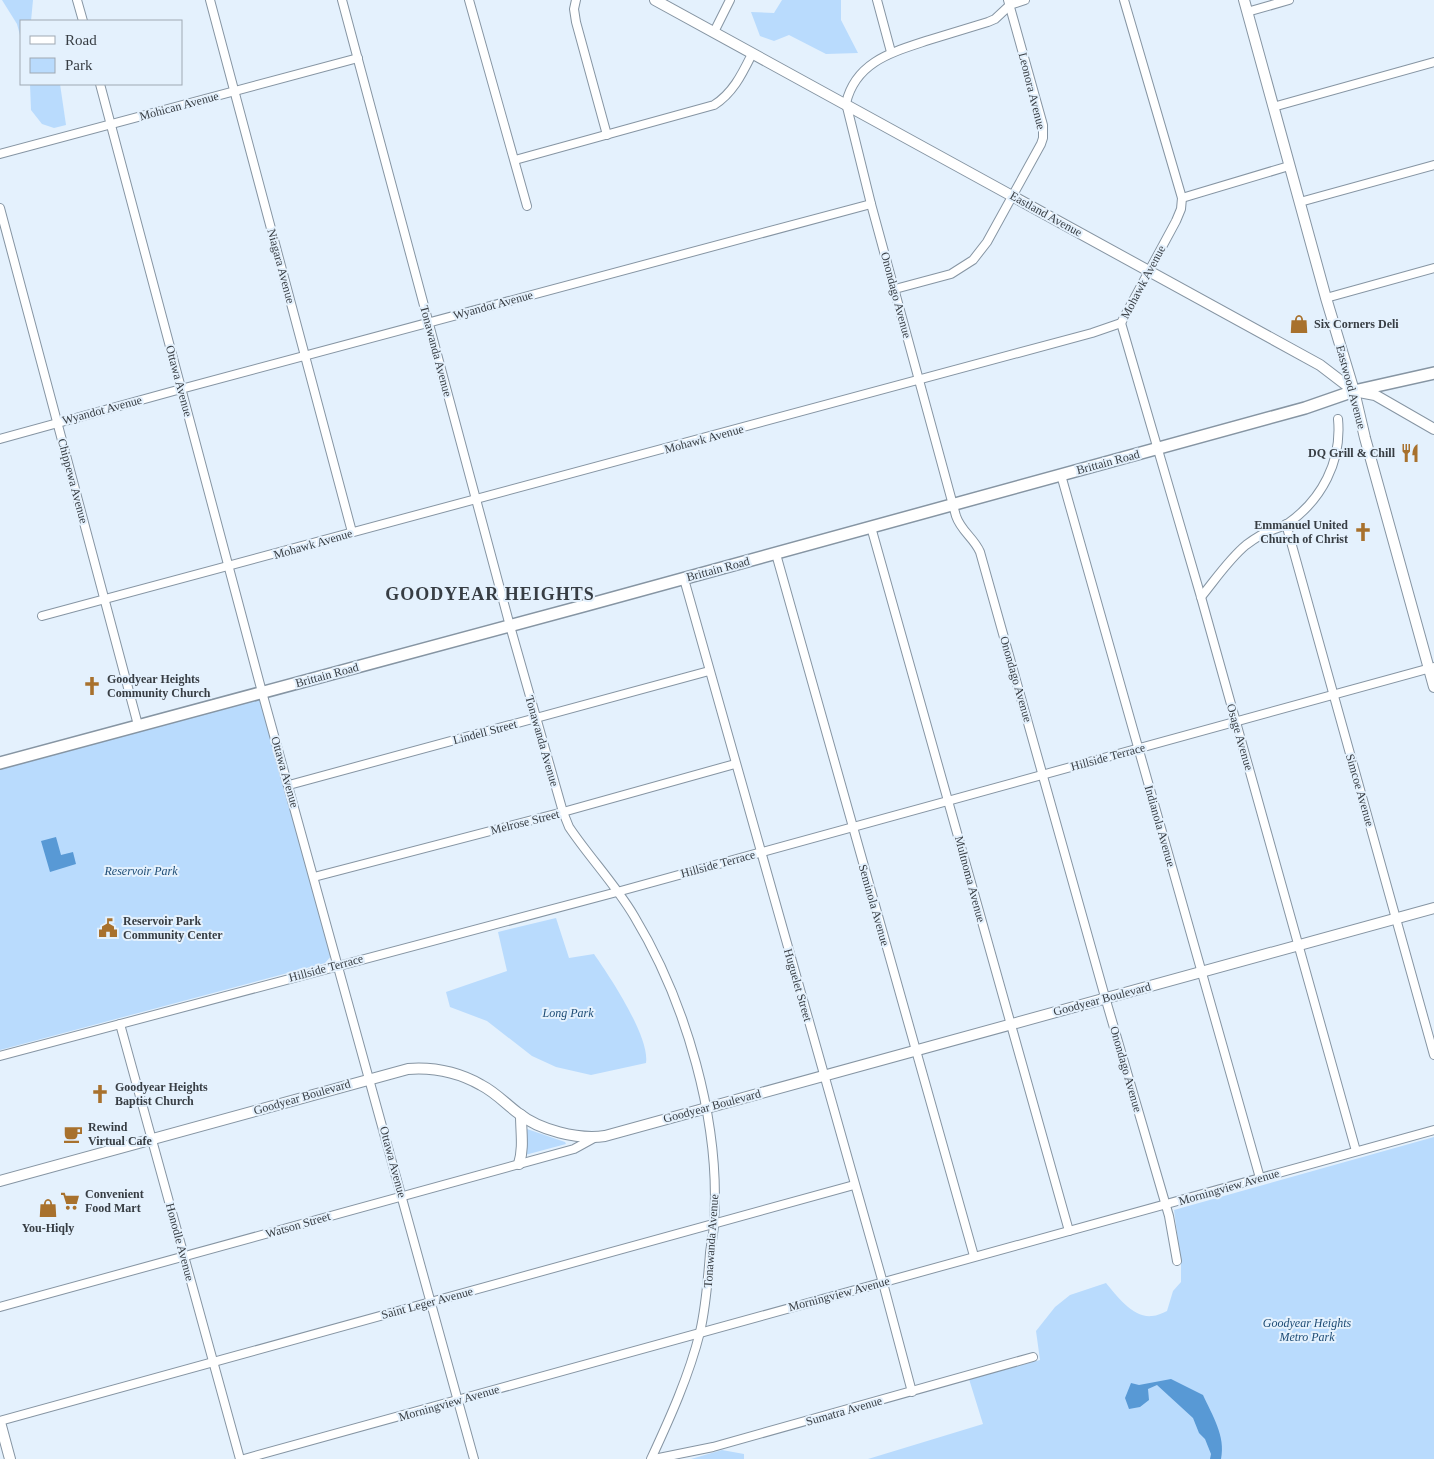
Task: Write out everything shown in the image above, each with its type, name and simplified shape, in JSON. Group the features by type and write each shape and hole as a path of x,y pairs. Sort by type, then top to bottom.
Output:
{"main road":[{"name":"Brittain Road","path":"0,763 776,554 1305,408 1354,391 1434,373"}],"street":[{"path":"78,0 83,20"},
{"name":"Niagara Avenue","path":"210,0 352,532"},
{"name":"Tonawanda Avenue","path":"342,0 510,626 563,812 569,827 633,915 649,944 678,1007 692,1048 706,1108 712,1154 714,1224 707,1294 700,1332 684,1382 652,1459"},
{"path":"469,0 527,206"},
{"path":"576,0 574,9 576,22 607,135"},
{"name":"Eastland Avenue","path":"655,0 846,103 1320,365 1354,391 1375,394 1434,430"},
{"path":"714,32 730,0"},
{"path":"877,0 891,52"},
{"path":"846,103 855,80 871,65 891,52 988,22 995,19 1009,3 1025,0"},
{"path":"1124,0 1182,198 1289,166"},
{"name":"Eastwood Avenue","path":"1244,0 1326,298 1354,391 1365,438 1431,668 1434,687"},
{"path":"1247,12 1289,0"},
{"name":"Leonora Avenue","path":"895,289 951,274 973,260 987,242 1041,144 1044,131 1009,3"},
{"path":"515,160 714,105 724,98 734,86 752,54"},
{"name":"Mohican Avenue","path":"0,154 358,58"},
{"path":"1273,107 1434,62"},
{"name":"Ottawa Avenue","path":"100,85 262,692 474,1459"},
{"name":"Onondago Avenue","path":"846,103 918,381 953,505 960,528 974,541 980,552 1105,997 1169,1216 1177,1261"},
{"path":"1300,202 1434,165"},
{"name":"Mohawk Avenue","path":"42,616 918,381 1092,333 1121,323 1181,210 1182,198"},
{"name":"Wyandot Avenue","path":"0,439 871,204"},
{"name":"Chippewa Avenue","path":"0,208 138,725"},
{"path":"1326,298 1434,268"},
{"name":"Osage Avenue","path":"1121,323 1156,449 1201,598 1356,1151"},
{"path":"1201,598 1245,546 1271,530 1286,524 1314,500 1327,480 1336,455 1338,419"},
{"name":"Indianola Avenue","path":"1061,475 1260,1178"},
{"name":"Simcoe Avenue","path":"1286,524 1332,696 1434,1055"},
{"name":"Multnoma Avenue","path":"871,527 1069,1231"},
{"name":"Seminola Avenue","path":"776,554 974,1256"},
{"name":"Huguelet Street","path":"684,579 912,1392"},
{"name":"Hillside Terrace","path":"0,1056 617,892 1431,668"},
{"name":"Lindell Street","path":"289,785 710,672"},
{"name":"Melrose Street","path":"314,877 563,812 735,764"},
{"name":"Goodyear Boulevard","path":"0,1181 395,1072 414,1069 434,1069 454,1073 488,1089 521,1115 538,1125 553,1131 594,1138 1434,908"},
{"name":"Honodle Avenue","path":"120,1024 240,1459"},
{"path":"519,1164 523,1142 521,1115"},
{"name":"Morningview Avenue","path":"244,1459 1434,1130"},
{"name":"Watson Street","path":"0,1307 574,1149 594,1138"},
{"name":"Saint Leger Avenue","path":"0,1421 854,1185"},
{"name":"Sumatra Avenue","path":"652,1459 713,1448 1033,1357"},
{"path":"0,1421 10,1459"}],"green space":[{"path":"2,0 33,0 31,20 20,20 20,35 17,24"},
{"path":"782,0 841,0 841,20 858,53 826,54 789,35 774,41 760,36 751,12 774,13"},
{"path":"30,85 60,85 66,125 54,128 42,124 31,110"},
{"name":"Reservoir Park","path":"258,698 262,700 332,955 325,963 0,1050 0,767"},
{"name":"Long Park","path":"556,918 569,958 594,954 619,992 642,1038 646,1052 646,1063 591,1075 556,1067 532,1056 487,1021 450,1007 446,992 507,971 498,932"},
{"path":"527,1129 565,1142 566,1144 525,1155"},
{"name":"Goodyear Heights Metro Park","path":"1434,1137 1434,1459 868,1459 983,1424 969,1379 1040,1360 1036,1331 1055,1307 1070,1295 1106,1283 1126,1305 1138,1314 1154,1316 1167,1311 1173,1291 1181,1282 1181,1264 1174,1210"},
{"path":"722,1450 744,1454 744,1459 691,1459"}],"water":[{"path":"56,837 61,855 73,852 76,864 50,872 41,841"},
{"path":"1171,1379 1203,1395 1220,1434 1222,1442 1221,1459 1210,1459 1211,1454 1205,1439 1199,1433 1193,1418 1157,1385 1148,1389 1149,1400 1140,1407 1129,1409 1125,1398 1131,1383 1139,1385"}],"place":[{"name":"Six Corners Deli","path":"1299,324"},
{"name":"DQ Grill & Chill","path":"1410,453"},
{"name":"Emmanuel United Church of Christ","path":"1363,532"},
{"name":"Goodyear Heights Community Church","path":"92,686"},
{"name":"Reservoir Park Community Center","path":"108,928"},
{"name":"Goodyear Heights Baptist Church","path":"100,1094"},
{"name":"Rewind Virtual Cafe","path":"73,1134"},
{"name":"Convenient Food Mart","path":"70,1201"},
{"name":"You-Hiqly","path":"48,1208"}],"district":[{"name":"GOODYEAR HEIGHTS","path":"490,594"}]}
